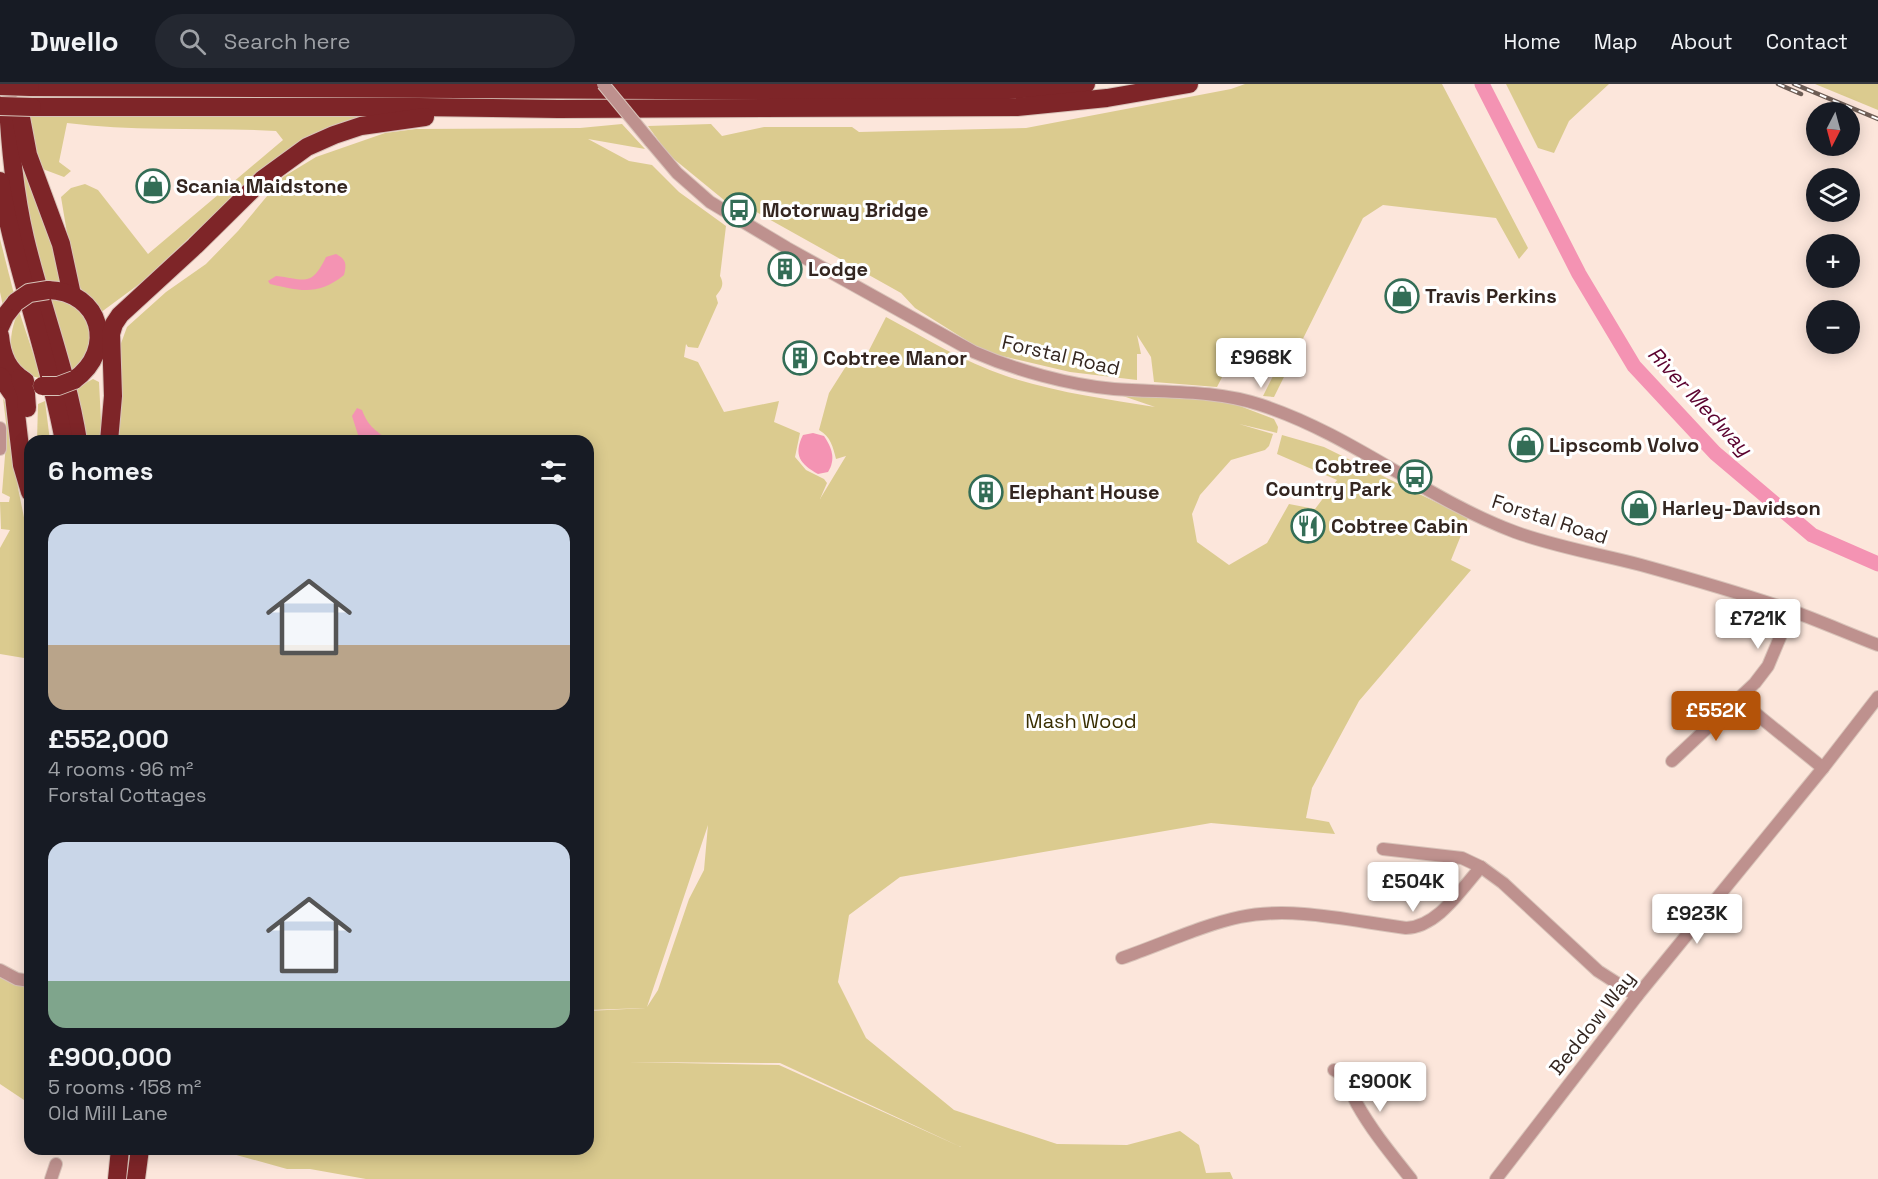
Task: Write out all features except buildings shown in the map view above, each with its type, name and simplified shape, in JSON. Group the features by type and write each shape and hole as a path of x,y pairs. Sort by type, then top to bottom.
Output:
{"highway":[{"path":"8,84 10,145 20,217 62,363 77,435"},
{"path":"0,86 851,90 971,93 1086,84"},
{"path":"0,106 558,109 1017,107 1096,100 1190,84"},
{"path":"24,85 21,122 25,147 61,244 72,295"},
{"path":"109,435 113,390 111,340 114,324 120,315 263,179 298,153 322,140 361,126 394,120 558,109"},
{"path":"0,181 12,245 48,369 63,435"},
{"path":"8,372 42,386 58,386 74,380 91,362 102,321 113,309 139,289 162,276"},
{"path":"0,327 16,302 29,293 48,290 72,295 88,307 99,333 110,417"},
{"path":"0,336 11,390 16,403 24,472"},
{"path":"8,372 27,399 29,435"},
{"path":"117,1179 119,1155"},
{"path":"136,1179 139,1155"}],"street":[{"name":"Forstal Road","path":"603,84 677,173 710,202 974,352 1017,369 1110,388 1198,392 1260,404 1339,438 1480,517 1516,532 1577,551 1639,565 1791,611 1878,645"},
{"path":"0,428 0,449"},
{"path":"1672,761 1739,700 1768,666 1791,611"},
{"name":"Beddow Way","path":"1496,1179 1637,996 1878,697"},
{"path":"1739,700 1823,768"},
{"path":"1383,849 1462,858 1481,867 1503,883 1598,971 1637,996"},
{"path":"1122,958 1241,917 1302,914 1417,928 1445,908 1481,867"},
{"path":"0,970 24,980"},
{"path":"1334,1070 1345,1080 1364,1117 1411,1179"},
{"path":"51,1179 56,1164"}],"green space":[{"path":"1245,84 1442,84 1528,248 1519,259 1496,218 1383,205 1363,218 1274,397 1263,396 1285,352 1241,340 1217,387 1154,382 1151,357 1137,335 1141,354 1137,354 1137,380 1070,372 985,352 915,308 901,293 742,204 724,200 669,155 648,126 711,124 722,136 764,127 852,127 859,132 1026,128 1231,89"},
{"path":"1506,84 1609,84 1569,121 1554,153 1538,148"},
{"path":"1815,84 1878,84 1878,110"},
{"path":"26,115 368,116 292,150 206,222 142,282 100,313 75,281 61,197 71,188 85,184 98,190 148,254 283,140 276,131 145,128 67,123 59,162 71,171 64,177 40,168"},
{"name":"Mash Wood","path":"622,124 645,149 588,139 629,161 652,165 679,192 726,226 720,276 722,284 716,296 718,303 698,348 688,347 686,344 684,357 698,362 724,412 779,401 774,422 800,433 795,457 806,470 824,479 827,483 820,499 846,456 836,459 829,439 819,430 829,393 848,363 860,368 886,317 975,364 1006,376 1043,386 1155,407 1120,395 1193,398 1232,403 1274,419 1278,427 1277,433 1239,424 1273,434 1269,446 1265,450 1231,460 1200,495 1192,514 1197,542 1229,565 1267,543 1289,504 1315,509 1337,480 1277,454 1282,435 1324,447 1468,518 1451,560 1471,570 1359,701 1312,788 1306,818 1329,822 1335,834 1211,823 900,877 849,915 838,982 866,1038 954,1110 1057,1144 1127,1145 1180,1131 1199,1145 1206,1173 1230,1172 1233,1179 366,1179 310,1169 287,1169 237,1155 594,1155 594,1011 646,1008 594,1010 594,435 119,435 120,346 127,327 166,292 206,264 238,231 283,177 316,157 385,133 416,129 580,128","holes":["708,825 704,870 689,899 658,990 647,1007","628,1062 780,1063 961,1147 779,1065"]},
{"path":"31,171 64,284 46,284 33,238 22,172"},
{"path":"0,239 14,294 3,306 0,292"},
{"path":"50,298 70,302 76,306 84,316 95,341 73,375"},
{"path":"19,311 40,378 29,375 21,369 12,352 12,331"},
{"path":"93,379 99,382 102,435 85,435 76,386"},
{"path":"3,398 10,413 18,488 24,518 24,658 0,654 0,548 10,530 1,529 0,502 9,502 10,497 2,493 7,431"},
{"path":"45,401 49,435 37,435 38,404"},
{"path":"0,975 24,985 24,1100 0,1084"}],"shaded area":[{"path":"336,254 345,262 344,275 326,286 300,290 270,284 268,281 276,276 306,279 316,273 326,257"},
{"path":"357,408 362,410 367,421 382,435 358,435 352,416"},
{"path":"813,433 824,436 831,449 832,463 828,472 818,474 800,458 799,448 803,435"}],"waterway":[{"name":"River Medway","path":"1482,84 1579,274 1634,366 1715,453 1812,535 1878,564"}],"railway":[{"path":"1778,84 1801,94"},
{"path":"1794,84 1878,119"}],"place":[{"name":"Scania Maidstone","path":"153,186"},
{"name":"Motorway Bridge","path":"739,210"},
{"name":"Lodge","path":"785,269"},
{"name":"Travis Perkins","path":"1402,296"},
{"name":"Cobtree Manor","path":"800,358"},
{"name":"Lipscomb Volvo","path":"1526,445"},
{"name":"Cobtree Country Park","path":"1415,477"},
{"name":"Elephant House","path":"986,492"},
{"name":"Harley-Davidson","path":"1639,508"},
{"name":"Cobtree Cabin","path":"1308,526"}]}
